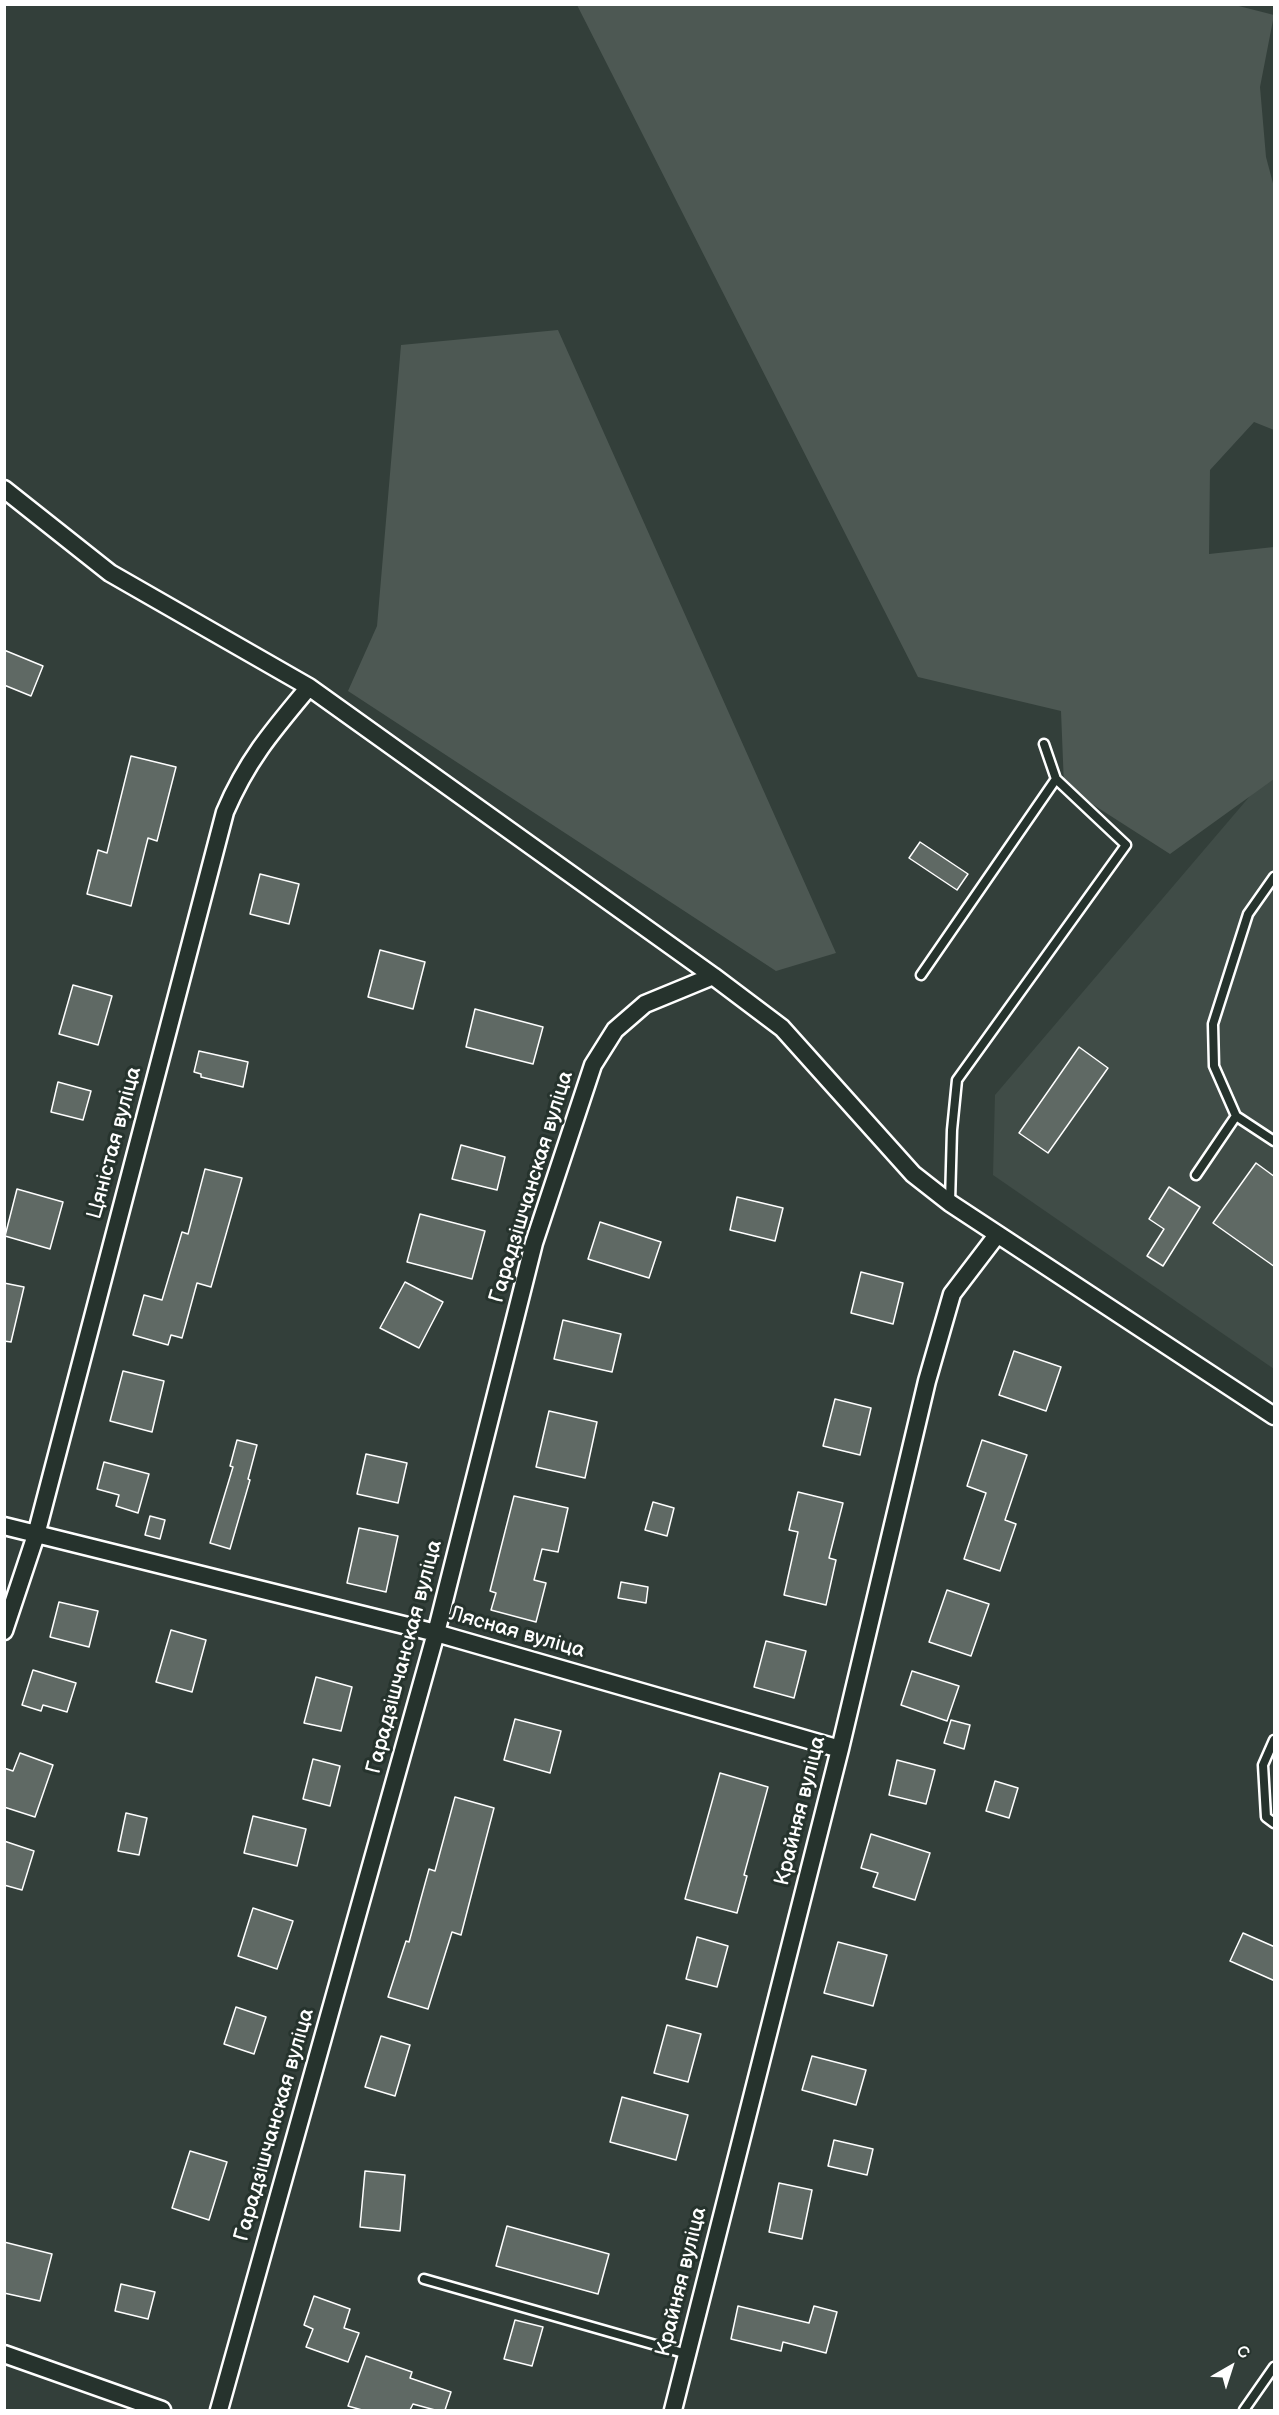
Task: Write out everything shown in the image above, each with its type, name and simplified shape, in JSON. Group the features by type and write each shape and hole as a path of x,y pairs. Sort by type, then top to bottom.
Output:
{"street":[{"path":"6,493 110,573 309,687 713,976 782,1028 913,1174 950,1203 1275,1416"},
{"name":"Цяністая вуліца","path":"4,1631 36,1535 225,812 238,782 258,748 309,687"},
{"name":"Гарадзішчанская вуліца","path":"219,2410 436,1634 534,1243 593,1065 615,1030 645,1004 713,976"},
{"name":"Крайняя вуліца","path":"673,2410 840,1749 927,1381 952,1294 997,1235"},
{"name":"Лясная вуліца","path":"4,1526 436,1634 840,1749"},
{"path":"4,2354 162,2410"}],"lane":[{"path":"950,1203 952,1130 957,1080 1126,845 1056,779 1044,744"},
{"path":"921,975 1056,779"},
{"path":"1275,877 1248,914 1213,1024 1214,1066 1236,1116 1275,1141"},
{"path":"1196,1175 1236,1116"},
{"path":"1275,1740 1263,1764 1266,1817 1275,1823"},
{"path":"424,2279 687,2354"},
{"path":"1244,2410 1275,2367"}],"shaded area":[{"path":"1231,4 1274,15 1260,87 1266,157 1274,187 1274,430 1254,422 1210,470 1209,554 1274,547 1274,779 1170,854 1064,786 1061,711 918,677 577,5"},
{"path":"558,330 836,953 776,971 348,691 377,626 401,345"},
{"path":"1273,769 1274,1369 993,1175 995,1095"}],"building":[{"path":"4,650 43,666 31,696 4,685"},
{"path":"131,756 176,767 157,841 148,838 131,906 87,894 98,850 107,853"},
{"path":"920,842 968,874 957,890 909,858"},
{"path":"260,874 299,884 289,924 250,914"},
{"path":"380,950 425,962 413,1009 368,997"},
{"path":"73,985 112,996 98,1045 59,1034"},
{"path":"475,1009 543,1027 533,1064 466,1047"},
{"path":"1079,1047 1108,1068 1048,1153 1019,1133"},
{"path":"199,1051 248,1062 243,1087 201,1077 201,1074 194,1072"},
{"path":"58,1082 91,1091 83,1120 51,1112"},
{"path":"461,1145 505,1157 497,1190 452,1179"},
{"path":"1256,1163 1275,1177 1275,1267 1213,1223"},
{"path":"205,1169 242,1178 211,1287 197,1283 182,1338 171,1335 168,1345 133,1335 144,1295 162,1300 182,1232 188,1234"},
{"path":"1169,1187 1200,1207 1163,1266 1147,1256 1164,1229 1149,1219"},
{"path":"17,1189 63,1202 50,1249 5,1236"},
{"path":"737,1197 783,1208 775,1241 730,1230"},
{"path":"420,1214 485,1231 472,1279 407,1262"},
{"path":"600,1222 661,1242 649,1278 588,1259"},
{"path":"861,1272 903,1283 893,1324 851,1313"},
{"path":"405,1282 443,1302 419,1348 380,1328"},
{"path":"4,1283 24,1287 11,1342 4,1341"},
{"path":"563,1320 621,1334 612,1372 554,1359"},
{"path":"1014,1351 1061,1367 1046,1411 999,1395"},
{"path":"123,1371 164,1381 152,1432 110,1421"},
{"path":"835,1399 871,1408 860,1455 823,1446"},
{"path":"549,1411 597,1422 585,1478 536,1467"},
{"path":"237,1440 257,1445 248,1479 250,1480 230,1549 210,1543 233,1467 230,1466"},
{"path":"982,1440 1027,1455 1005,1520 1016,1524 1000,1571 964,1559 986,1493 967,1486"},
{"path":"366,1454 407,1463 398,1503 357,1494"},
{"path":"104,1462 149,1474 138,1513 116,1506 119,1495 97,1489"},
{"path":"798,1492 843,1503 829,1558 836,1560 826,1605 784,1595 798,1532 789,1530"},
{"path":"514,1496 568,1508 558,1552 542,1549 534,1580 546,1583 536,1622 491,1610 496,1593 490,1591"},
{"path":"653,1502 674,1508 667,1536 645,1530"},
{"path":"150,1516 165,1520 160,1539 145,1535"},
{"path":"359,1528 398,1536 386,1592 347,1583"},
{"path":"621,1582 648,1587 646,1603 618,1598"},
{"path":"947,1590 989,1604 971,1656 929,1642"},
{"path":"59,1602 98,1611 89,1647 50,1637"},
{"path":"171,1630 206,1640 192,1692 156,1682"},
{"path":"766,1641 806,1651 794,1698 754,1687"},
{"path":"33,1670 76,1683 67,1712 43,1705 41,1711 22,1705"},
{"path":"912,1671 959,1686 947,1721 901,1705"},
{"path":"316,1677 352,1687 341,1731 304,1723"},
{"path":"515,1719 561,1731 550,1773 504,1760"},
{"path":"951,1720 970,1725 964,1749 944,1743"},
{"path":"20,1753 53,1765 35,1817 4,1807 4,1768 13,1771"},
{"path":"313,1759 340,1766 330,1806 303,1799"},
{"path":"897,1760 935,1770 926,1804 889,1795"},
{"path":"720,1773 768,1787 744,1875 747,1876 737,1913 685,1899"},
{"path":"995,1781 1018,1788 1009,1818 986,1811"},
{"path":"455,1797 494,1808 461,1935 452,1932 428,2009 388,1997 406,1941 409,1942 429,1869 435,1871"},
{"path":"126,1813 147,1818 139,1855 118,1851"},
{"path":"253,1816 306,1829 297,1866 244,1853"},
{"path":"871,1834 930,1853 915,1900 873,1887 878,1873 861,1868"},
{"path":"4,1841 34,1851 22,1890 4,1885"},
{"path":"253,1908 293,1921 277,1969 238,1956"},
{"path":"1243,1933 1275,1947 1275,1981 1230,1961"},
{"path":"697,1937 728,1946 717,1987 686,1979"},
{"path":"838,1942 887,1955 873,2006 824,1993"},
{"path":"236,2007 266,2017 254,2054 224,2044"},
{"path":"667,2025 701,2034 688,2082 654,2073"},
{"path":"381,2036 410,2045 395,2096 365,2087"},
{"path":"812,2056 866,2070 856,2105 802,2090"},
{"path":"622,2097 688,2115 676,2160 610,2142"},
{"path":"834,2140 873,2149 867,2175 828,2166"},
{"path":"190,2151 227,2162 209,2220 172,2208"},
{"path":"365,2171 405,2175 400,2231 360,2227"},
{"path":"779,2183 812,2190 802,2239 769,2232"},
{"path":"507,2226 609,2254 598,2294 496,2266"},
{"path":"4,2242 52,2254 40,2301 4,2293"},
{"path":"121,2284 155,2292 148,2319 115,2311"},
{"path":"314,2296 350,2309 344,2328 359,2333 348,2362 306,2347 313,2329 304,2325"},
{"path":"738,2306 809,2323 814,2306 837,2312 826,2353 783,2342 781,2351 731,2339"},
{"path":"515,2320 543,2327 532,2366 504,2359"},
{"path":"366,2356 412,2372 410,2378 451,2392 445,2410 435,2410 413,2404 410,2410 362,2410 348,2406"}]}
